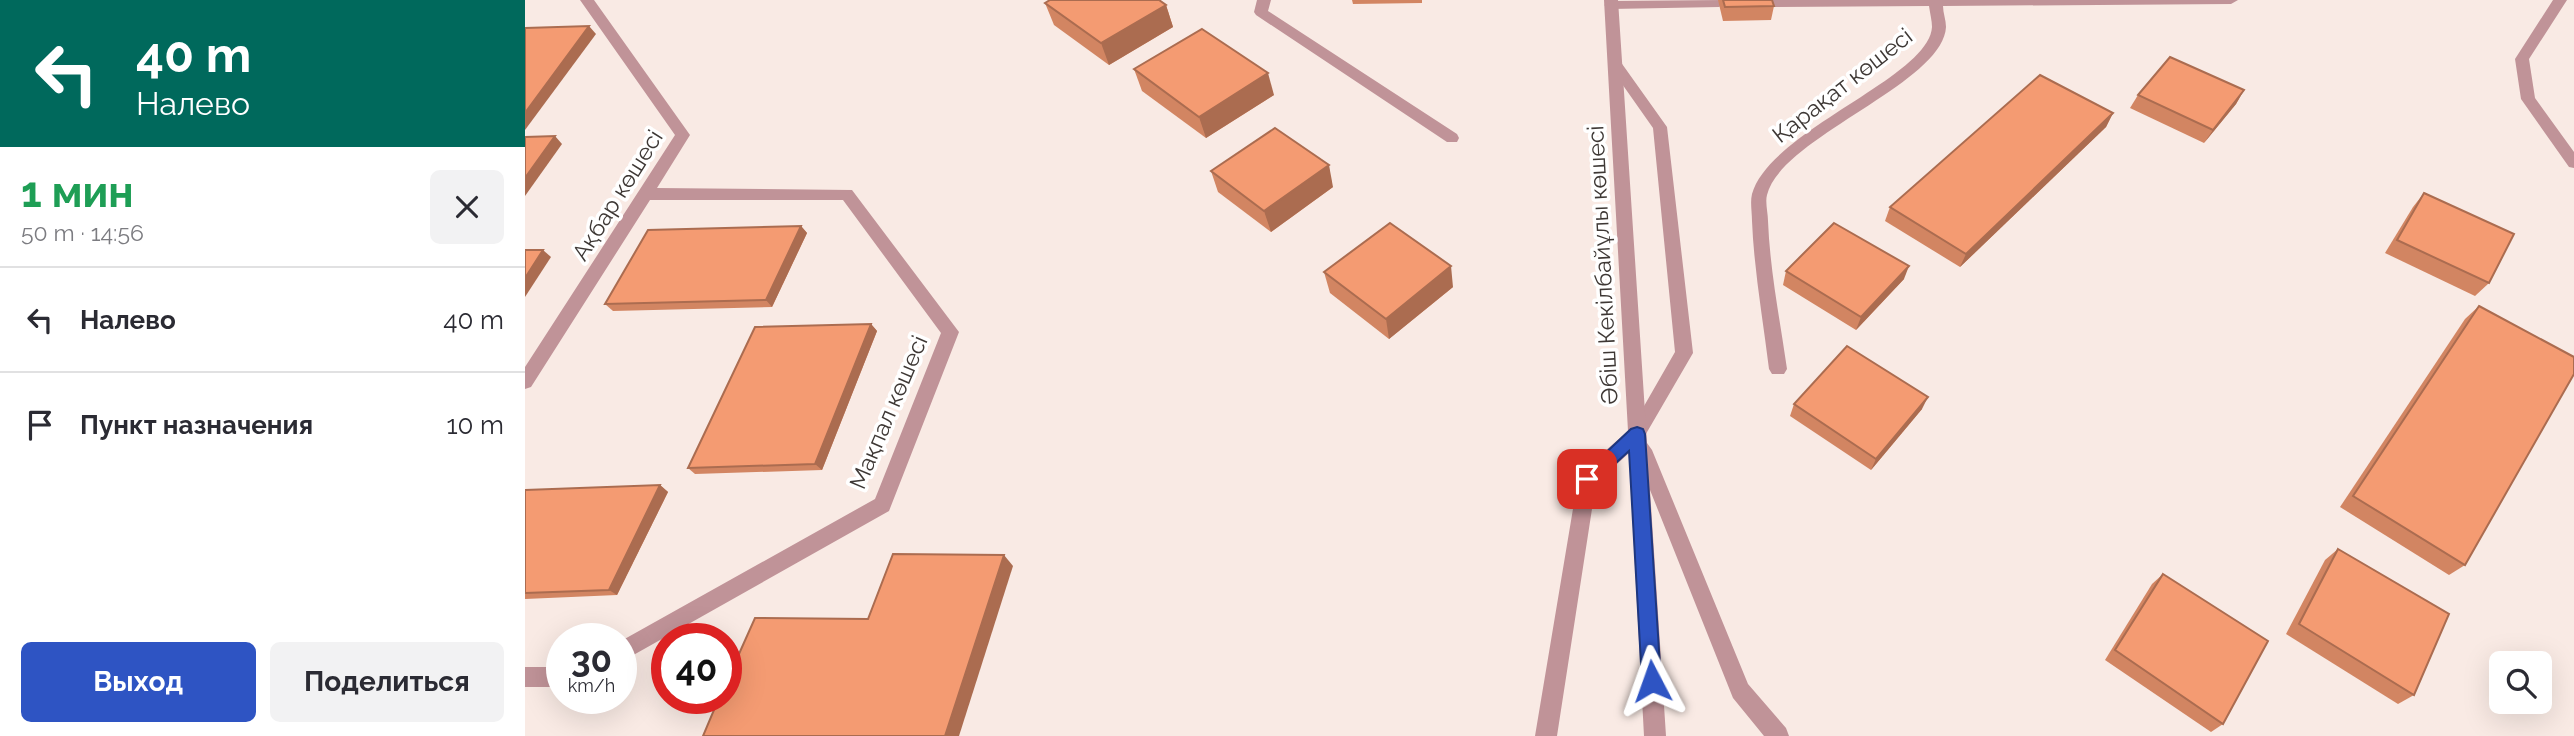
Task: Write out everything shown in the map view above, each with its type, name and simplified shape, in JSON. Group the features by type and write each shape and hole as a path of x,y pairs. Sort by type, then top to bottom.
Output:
{"street":[{"name":"Ақбар көшесі","path":"525,382 683,135 587,0"},
{"path":"1264,0 1261,12 1453,138"},
{"path":"1767,3 2231,0"},
{"path":"2560,0 2522,60 2529,99 2574,163"},
{"path":"1611,2 1719,3"},
{"name":"Әбіш Кекілбайұлы көшесі","path":"1611,2 1655,736"},
{"name":"Қарақат көшесі","path":"1778,369 1761,246 1759,195 1772,169 1800,145 1875,95 1929,51 1939,29 1935,2"},
{"path":"1546,736 1587,479 1637,434 1683,353 1660,127 1615,64"},
{"name":"Мақпал көшесі","path":"637,643 882,505 950,332 847,194 646,194"},
{"path":"1637,434 1740,691 1778,736"},
{"path":"525,677 546,677"}],"building":[{"path":"1050,0 1159,0 1166,5 1101,43 1045,3"},
{"path":"1723,0 1772,0 1774,6 1725,7"},
{"path":"589,26 525,113 525,28"},
{"path":"1202,29 1268,73 1199,117 1134,69"},
{"path":"2170,57 2244,90 2213,130 2138,95"},
{"path":"2040,75 2113,113 1966,254 1890,207"},
{"path":"1275,128 1329,165 1264,211 1211,171"},
{"path":"555,136 525,178 525,137"},
{"path":"2424,193 2514,234 2489,283 2397,240"},
{"path":"1390,223 1451,266 1386,319 1324,272"},
{"path":"1834,223 1909,266 1861,317 1786,271"},
{"path":"801,226 766,300 605,304 648,230"},
{"path":"525,250 543,250 525,278"},
{"path":"2479,306 2574,357 2574,374 2465,565 2353,496"},
{"path":"871,324 815,464 688,468 755,327"},
{"path":"1847,346 1928,397 1876,459 1794,404"},
{"path":"660,485 609,590 525,593 525,490"},
{"path":"2338,549 2449,614 2414,695 2299,624"},
{"path":"893,554 1004,555 945,736 703,736 712,714 742,714 742,647 755,618 868,619"},
{"path":"2163,574 2268,641 2223,724 2115,650"}],"route":[{"path":"1587,479 1637,434 1652,681"}]}
